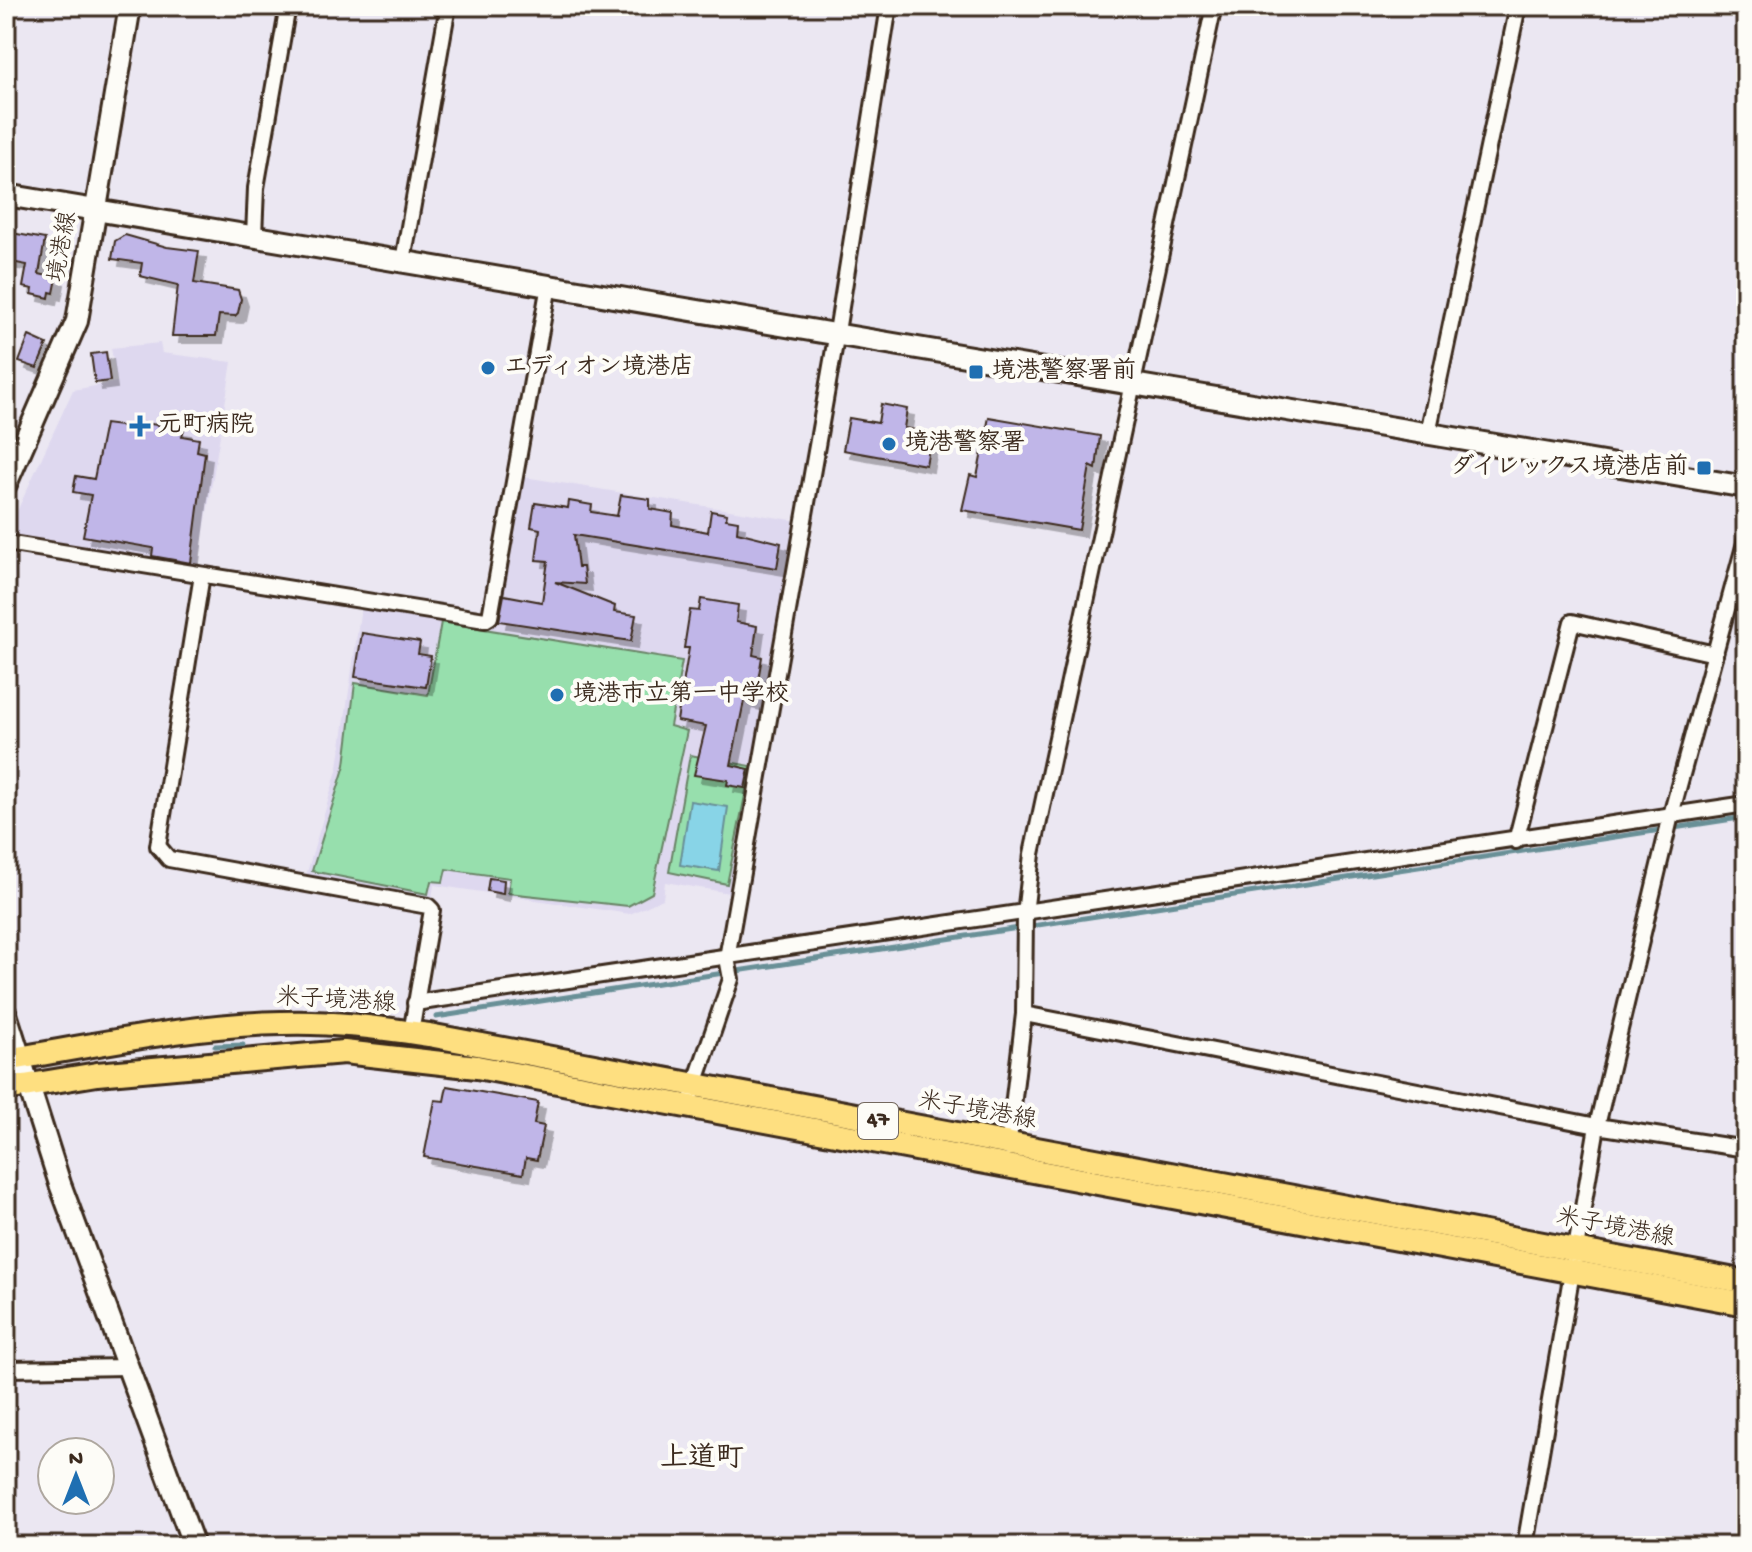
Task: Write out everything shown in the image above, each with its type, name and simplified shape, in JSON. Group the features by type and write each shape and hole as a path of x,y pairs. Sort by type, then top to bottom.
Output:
{"main road":[{"name":"米子境港線","path":"14,1058 194,1031 280,1023 349,1024 411,1033 1006,1169 1746,1304"},
{"name":"米子境港線","path":"6,1089 97,1074 344,1052 477,1067 1009,1143 1746,1282"}],"street":[{"name":"境港線","path":"6,484 77,321 130,6"},
{"path":"254,236 256,188 288,6"},
{"path":"403,261 448,6"},
{"path":"690,1097 731,979 727,958 837,332 889,6"},
{"path":"1006,1169 1024,1014 1025,914 1032,854 1214,6"},
{"path":"1428,433 1518,6"},
{"path":"6,195 837,332 1746,487"},
{"path":"6,543 485,620 490,617 549,285"},
{"path":"1525,1546 1597,1126 1671,815 1746,539"},
{"path":"202,575 158,846 169,859 428,906 432,910 411,1033"},
{"path":"1516,841 1572,622 1715,654"},
{"path":"415,1003 1516,841 1746,804"},
{"path":"6,1014 14,1058 31,1085 60,1184 194,1546"},
{"path":"1024,1014 1597,1126 1746,1149"},
{"path":"6,1369 128,1367"}],"shaded area":[{"name":"元町病院","path":"160,343 162,353 232,362 198,568 6,535 73,390 117,382 111,348"},
{"name":"境港市立第一中学校","path":"524,477 798,521 729,893 665,882 663,899 630,914 434,885 432,898 306,876 338,767 361,607 492,624 515,489 522,487"}],"green space":[{"path":"441,622 682,661 670,726 687,731 652,893 628,906 508,893 510,878 446,869 443,882 431,881 428,894 312,871 345,765 355,683 428,695"},
{"path":"690,755 751,766 727,884 669,872"}],"water":[{"path":"690,801 728,807 719,871 680,865"}],"building":[{"path":"6,232 45,239 39,274 57,278 54,293 50,292 49,298 32,294 33,289 23,287 27,265 6,261"},
{"path":"125,235 167,247 199,251 194,283 238,290 241,299 238,313 235,316 219,315 216,336 172,336 178,285 140,276 142,263 112,259 115,241"},
{"path":"29,336 47,344 37,368 19,362"},
{"path":"106,352 110,381 95,383 91,354"},
{"path":"881,404 907,409 904,428 932,433 926,465 843,450 849,418 878,423"},
{"path":"989,417 1100,436 1096,469 1090,466 1079,530 962,510 970,475 977,477"},
{"path":"144,423 184,429 182,436 199,439 197,451 205,453 191,563 152,556 153,548 83,536 91,495 73,492 76,476 94,479 105,424 143,429"},
{"path":"621,495 650,499 650,509 673,513 672,525 708,532 711,511 727,514 726,519 738,521 737,532 781,543 777,568 574,535 578,567 583,567 585,584 555,582 615,606 614,612 636,615 631,641 499,621 504,595 542,602 548,561 536,560 540,529 531,527 535,503 568,508 569,501 592,505 591,512 617,516"},
{"path":"701,599 738,605 736,622 757,626 753,655 762,657 754,703 744,701 731,765 749,769 745,788 727,785 728,780 694,775 706,726 677,721 689,648 684,648 690,610 699,611"},
{"path":"362,633 420,642 418,654 431,656 426,687 355,677"},
{"path":"489,878 504,880 503,894 487,891"},
{"path":"447,1086 538,1102 534,1124 544,1126 537,1160 526,1158 523,1174 424,1157 435,1100 444,1101"}],"waterway":[{"path":"436,1017 1746,817"},
{"path":"215,1046 243,1045"}],"place":[{"name":"エディオン境港店","path":"488,368"},
{"name":"境港警察署前","path":"976,372"},
{"name":"元町病院","path":"140,426"},
{"name":"境港警察署","path":"889,444"},
{"name":"ダイレックス境港店前","path":"1704,468"},
{"name":"境港市立第一中学校","path":"557,695"}],"district":[{"name":"上道町","path":"702,1459"}]}
